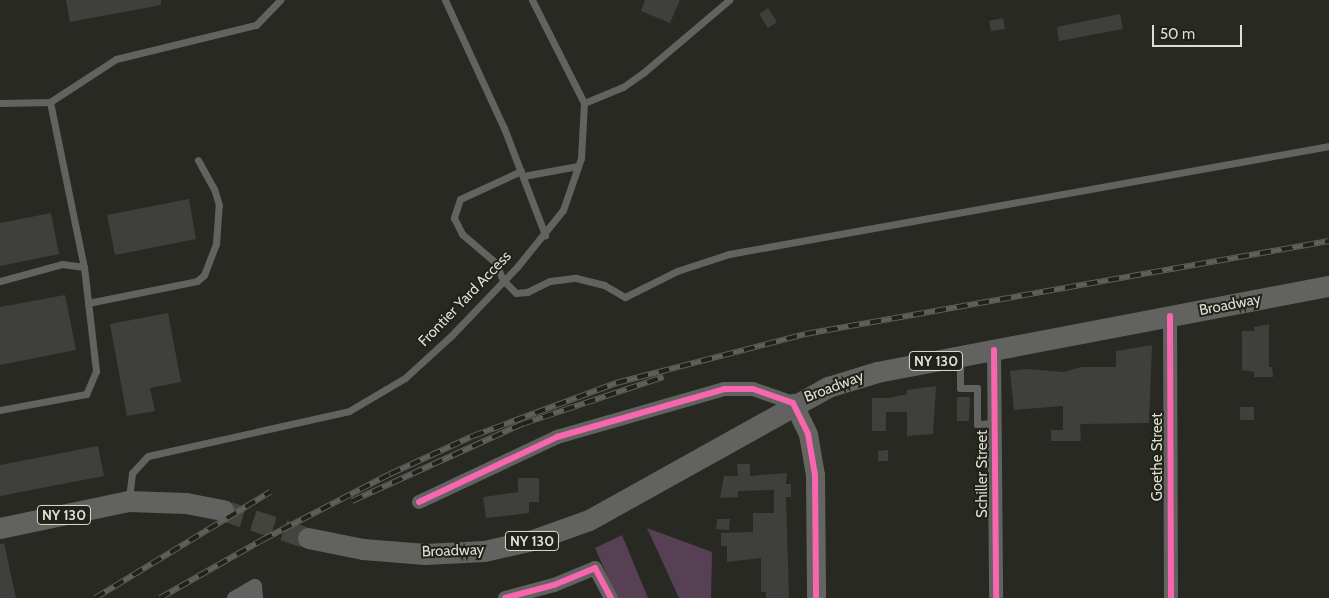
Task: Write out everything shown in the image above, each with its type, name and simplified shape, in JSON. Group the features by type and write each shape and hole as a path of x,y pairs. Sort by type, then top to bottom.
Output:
{"main road":[{"name":"Broadway","path":"308,538 362,549 425,554 484,551 533,540 597,515 793,403 828,387 877,372 1329,286"},
{"name":"NY 130","path":"0,528 128,501 186,503 223,510"}],"street":[{"name":"Goethe Street","path":"1170,316 1171,598"},
{"name":"Schiller Street","path":"994,350 996,598"},
{"path":"419,502 557,437 724,389 753,389 793,403 808,434 815,475 816,598"},
{"path":"505,598 554,586 595,568 611,598"},
{"path":"234,598 256,592"}],"lane":[{"path":"0,103 50,102 116,59 256,24 280,0"},
{"path":"445,0 522,173 545,235"},
{"path":"532,0 584,103 623,86 643,73 729,0"},
{"path":"0,410 86,394 96,371 84,267 50,102"},
{"name":"Frontier Yard Access","path":"128,501 132,473 148,456 349,410 405,378 451,336 504,280 545,235 563,210 578,166 584,103"},
{"path":"578,166 522,173 475,190 460,199 455,210 457,226 496,263 504,280 516,293 527,292 550,282 576,278 604,285 625,297 677,271 729,254 1329,146"},
{"path":"88,303 196,282 204,275 216,244 219,205 214,189 198,160"},
{"path":"0,282 62,264 84,267"},
{"path":"960,357 960,388 977,388 978,424 995,424"}],"shaded area":[{"path":"647,528 712,552 711,598 679,598"},
{"path":"622,535 648,598 617,598 595,548"}],"building":[{"path":"66,0 161,0 161,5 70,22"},
{"path":"645,0 680,0 670,23 641,11"},
{"path":"768,8 777,22 768,28 759,14"},
{"path":"1120,14 1123,29 1059,41 1057,27"},
{"path":"1003,18 1005,29 991,31 989,21"},
{"path":"189,199 196,239 115,255 107,215"},
{"path":"51,213 59,254 0,266 0,223"},
{"path":"65,295 76,350 0,365 0,307"},
{"path":"168,313 181,382 150,388 155,411 127,416 110,324"},
{"path":"1269,324 1269,367 1272,367 1273,377 1254,377 1254,372 1242,370 1242,331 1254,331 1254,327"},
{"path":"1152,345 1149,423 1080,424 1081,441 1051,441 1051,430 1063,430 1063,406 1014,410 1010,371 1027,369 1064,372 1081,367 1116,367 1116,351"},
{"path":"936,386 933,434 907,436 907,412 886,412 886,431 872,431 872,398 889,398 907,394 907,390"},
{"path":"957,397 970,397 969,421 957,421"},
{"path":"1240,407 1254,407 1254,420 1240,420"},
{"path":"98,446 104,476 0,496 0,465"},
{"path":"888,450 888,461 878,461 878,451"},
{"path":"737,464 750,464 750,476 787,473 786,484 791,484 791,497 786,497 789,598 766,598 766,592 761,592 761,558 727,562 727,546 721,546 721,533 753,532 753,513 774,513 774,490 738,491 738,497 720,498 724,476 738,476"},
{"path":"518,478 539,478 539,502 529,502 529,513 486,518 483,497 518,492"},
{"path":"717,519 730,519 729,530 716,529"},
{"path":"4,543 16,598 0,598 0,544"}],"tunnel":[{"path":"223,510 308,538"}],"railway":[{"path":"160,598 262,540 390,474 473,436 616,383 805,334 1329,241"},
{"path":"352,501 522,424 663,377"},
{"path":"95,598 270,492"}],"cycle path":[{"path":"1170,316 1171,598"},
{"path":"994,350 996,598"},
{"path":"419,502 557,437 724,389 753,389 793,403 808,434 815,475 816,598"},
{"path":"505,598 554,585 595,568 611,598"}]}
